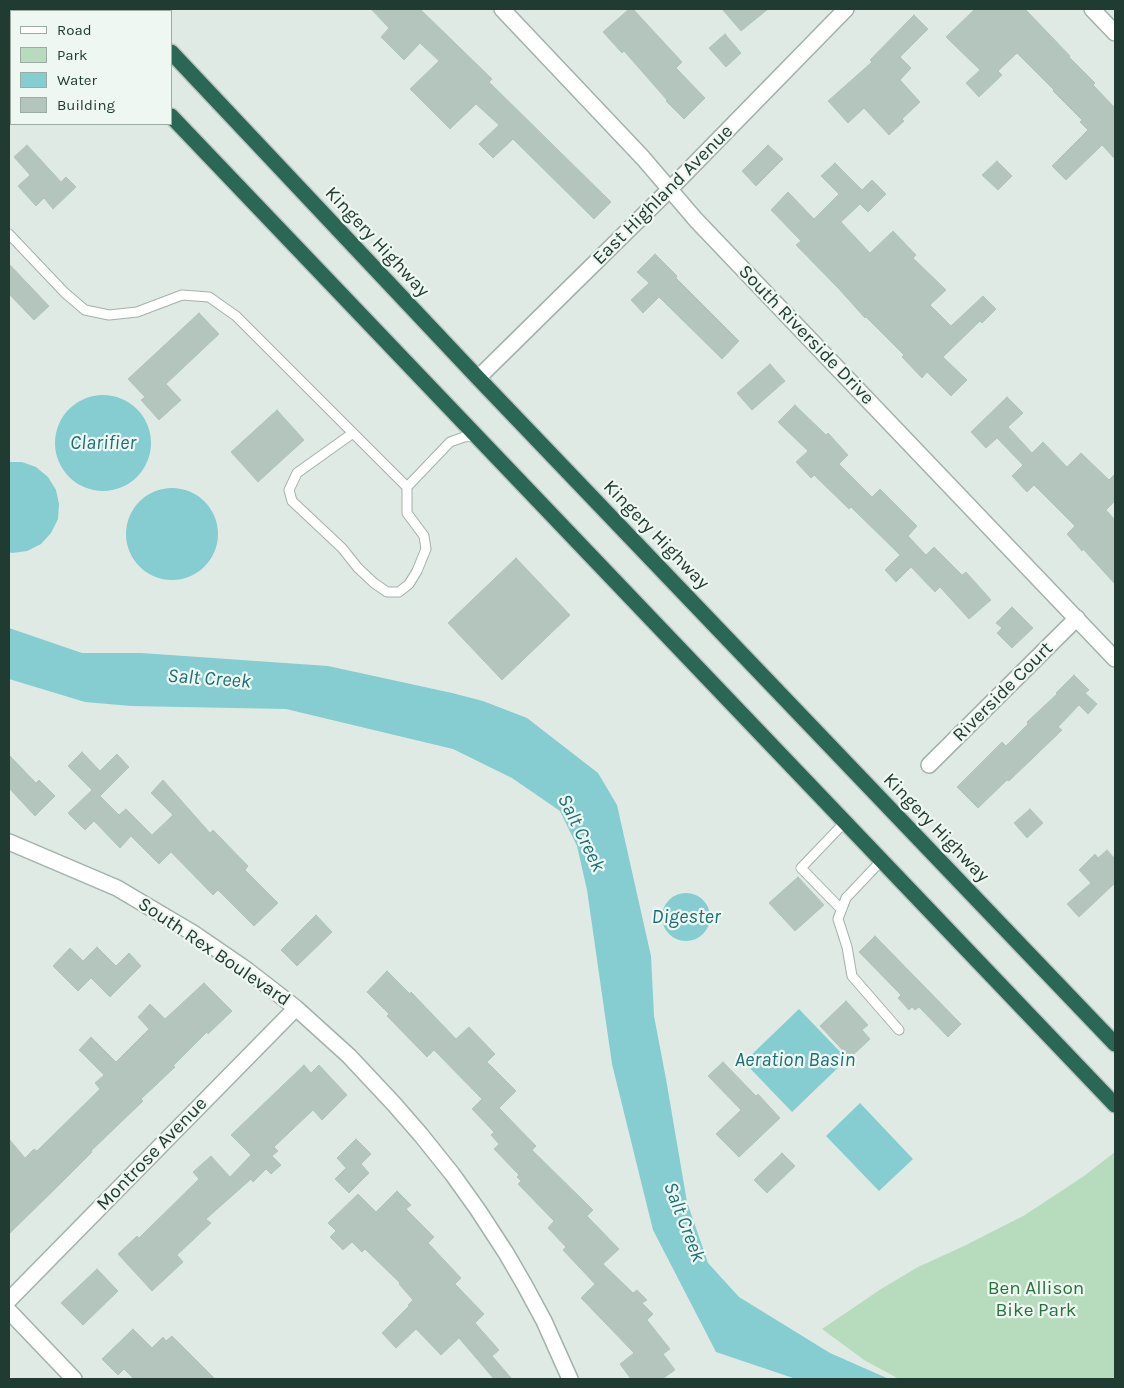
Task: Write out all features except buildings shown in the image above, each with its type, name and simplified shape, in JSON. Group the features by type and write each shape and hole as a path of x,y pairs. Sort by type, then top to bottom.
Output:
{"highway":[{"name":"Kingery Highway","path":"172,53 478,378 1115,1044"},
{"path":"172,117 1115,1105"}],"street":[{"name":"South Riverside Drive","path":"502,9 643,158 696,220 1115,658"},
{"name":"East Highland Avenue","path":"478,378 670,189 846,9"},
{"path":"1092,9 1115,33"},
{"name":"Riverside Court","path":"929,765 1077,618"},
{"name":"South Rex Boulevard","path":"9,842 117,888 193,933 247,970 296,1008 349,1056 421,1135 453,1175 487,1224 524,1284 544,1321 570,1379"},
{"name":"Montrose Avenue","path":"9,1300 296,1008"},
{"path":"9,1311 74,1379"}],"lane":[{"path":"9,234 65,293 85,310 109,315 137,312 182,294 209,297 236,316 407,487"},
{"path":"353,433 297,473 289,490 292,501 342,548 358,568 387,592 400,592 409,584 426,549 424,536 407,513 407,487 450,442 464,437 477,436"},
{"path":"841,909 801,868 845,822"},
{"path":"882,860 846,898 838,919 847,947 852,976 899,1030"}],"green space":[{"name":"Ben Allison Bike Park","path":"1115,1152 1115,1379 899,1379 864,1360 822,1329 881,1289 918,1267 1025,1215 1084,1176"}],"water":[{"name":"Clarifier","path":"103,395 122,398 137,409 148,424 151,443 148,462 137,477 122,488 103,491 84,488 69,477 58,462 55,443 58,424 69,409 84,398"},
{"name":"Clarifier","path":"9,462 22,462 36,467 48,477 56,490 59,504 58,519 51,533 41,544 27,551 12,553 9,552"},
{"name":"Clarifier","path":"172,488 190,491 205,501 215,516 218,534 215,552 205,567 190,577 172,580 154,577 139,567 129,552 126,534 129,516 139,501 154,491"},
{"name":"Salt Creek","path":"9,628 82,653 141,653 328,666 452,693 483,701 527,718 598,773 617,805 651,956 654,1016 687,1202 708,1263 739,1297 830,1353 889,1379 796,1379 716,1352 653,1230 612,1064 587,890 577,846 560,811 512,778 453,749 286,709 131,706 85,702 9,679"},
{"name":"Digester","path":"681,893 691,893 700,897 706,903 709,908 709,926 700,937 691,941 681,941 672,937 666,931 662,922 662,912 666,903 672,897"},
{"name":"Aeration Basin","path":"799,1009 847,1059 792,1112 744,1062"},
{"name":"Aeration Basin","path":"860,1103 913,1159 879,1191 826,1136"}]}
